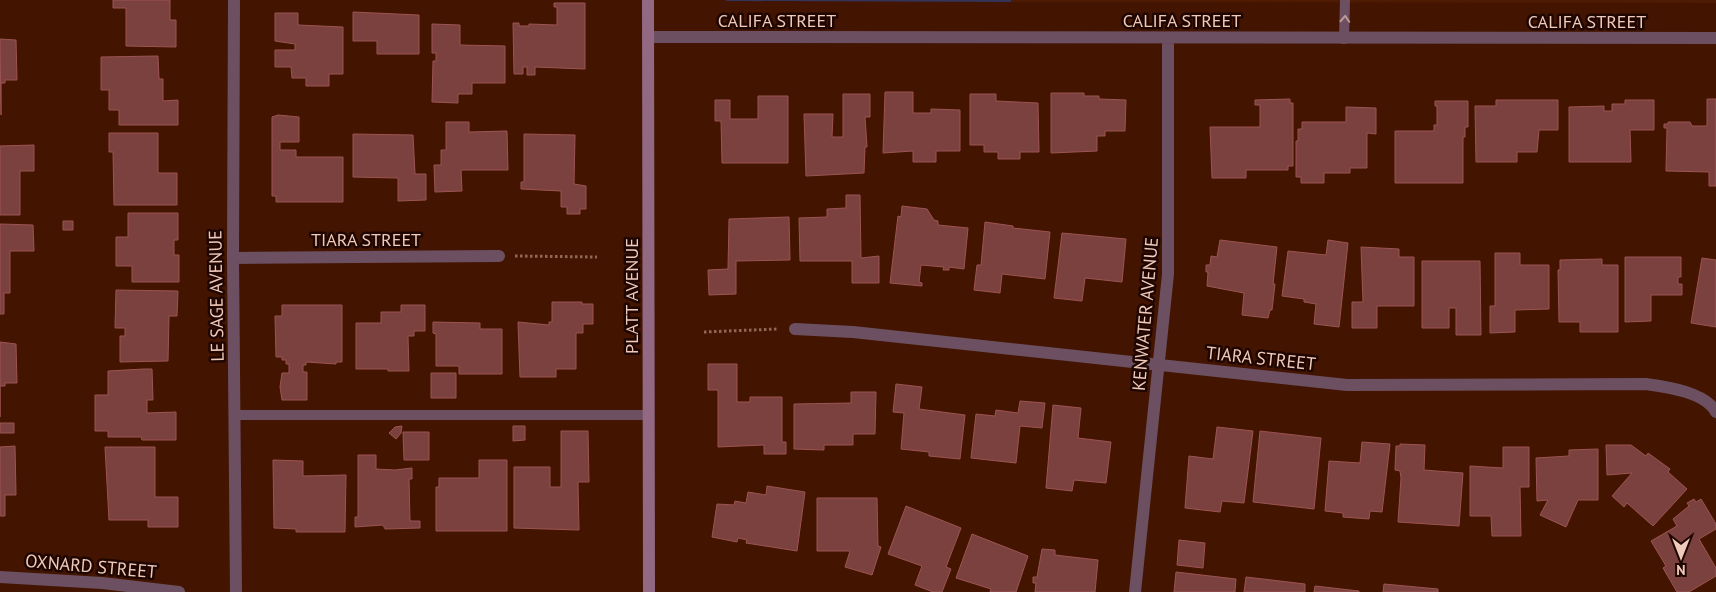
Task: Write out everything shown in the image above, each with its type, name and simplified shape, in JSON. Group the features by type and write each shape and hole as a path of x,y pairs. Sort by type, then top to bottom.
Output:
{"main road":[{"name":"PLATT AVENUE","path":"648,0 649,592"}],"street":[{"name":"LE SAGE AVENUE","path":"234,0 233,258 236,592"},
{"name":"CALIFA STREET","path":"648,37 1716,38"},
{"name":"KENWATER AVENUE","path":"1135,592 1160,364 1170,243 1168,38"},
{"name":"TIARA STREET","path":"233,258 499,256"},
{"name":"TIARA STREET","path":"795,329 853,332 1348,385 1646,384 1682,390 1713,407 1716,412"},
{"name":"OXNARD STREET","path":"0,577 102,584 179,592"}],"lane":[{"path":"1344,39 1345,0"},
{"path":"235,415 649,415"}],"path":[{"path":"499,256 597,257"},
{"path":"704,332 795,329"}],"shaded area":[{"path":"725,0 1716,0 1716,3 1011,2"},
{"path":"725,0 1011,0 1011,2 727,1"}],"building":[{"path":"113,0 170,0 170,20 176,20 176,47 126,46 126,8 113,8"},
{"path":"554,3 585,3 585,69 535,67 535,75 527,75 527,67 523,67 523,74 514,74 513,23 519,23 519,26 529,26 529,24 557,25 557,7 554,7"},
{"path":"353,12 419,15 419,54 377,54 377,41 353,41"},
{"path":"275,13 298,13 298,25 343,27 343,74 329,74 329,86 306,86 306,78 292,78 291,67 275,67 275,50 295,50 295,44 275,41"},
{"path":"432,24 460,25 460,45 505,46 505,83 472,83 472,94 458,94 458,103 432,102 433,61 436,61 436,53 432,53"},
{"path":"0,39 16,40 17,80 5,80 5,83 1,83 1,115"},
{"path":"158,56 159,79 163,79 163,101 178,100 178,125 119,125 119,110 109,110 109,90 101,90 101,57"},
{"path":"885,92 913,92 913,113 931,113 931,109 960,110 960,151 936,151 936,162 913,162 913,151 883,153"},
{"path":"1051,93 1084,93 1084,96 1099,96 1099,99 1126,100 1125,131 1105,131 1105,136 1097,136 1097,151 1051,153"},
{"path":"843,94 870,94 870,117 865,117 867,147 865,147 864,173 806,176 804,114 833,114 832,137 843,137"},
{"path":"970,94 996,94 996,101 1038,103 1039,152 1020,152 1020,159 998,159 998,152 984,152 984,145 970,145"},
{"path":"758,96 788,96 788,163 722,163 721,121 715,121 715,100 730,100 730,119 758,119"},
{"path":"1290,99 1290,103 1293,103 1293,166 1288,166 1288,170 1246,170 1246,178 1212,178 1210,127 1260,127 1260,105 1255,105 1255,100"},
{"path":"1707,99 1716,99 1716,186 1709,186 1709,172 1666,171 1667,128 1664,128 1664,124 1668,124 1668,122 1690,122 1692,126 1707,126"},
{"path":"1496,100 1558,100 1558,130 1539,130 1537,152 1517,152 1517,162 1476,162 1475,106 1496,106"},
{"path":"1625,100 1654,100 1654,130 1630,130 1631,162 1569,162 1569,107 1604,106 1604,111 1612,111 1612,104 1625,104"},
{"path":"1435,101 1468,101 1468,127 1465,127 1465,137 1463,137 1463,183 1395,183 1395,131 1434,131 1434,125 1437,125 1437,106 1435,106"},
{"path":"1346,107 1376,108 1376,134 1367,133 1367,168 1350,168 1350,173 1324,173 1324,183 1301,183 1301,177 1296,177 1296,141 1298,141 1298,129 1302,129 1302,122 1346,122"},
{"path":"278,115 299,117 299,142 280,142 280,150 296,150 296,157 343,157 343,202 276,202 276,196 272,196 272,117"},
{"path":"446,122 469,122 469,132 507,131 508,170 461,170 462,191 435,192 434,165 441,165 441,150 446,150"},
{"path":"109,133 158,133 158,173 177,173 177,205 114,205 113,152 109,152"},
{"path":"353,134 413,135 415,174 426,174 426,200 398,201 398,178 353,177"},
{"path":"524,134 575,135 574,184 586,186 586,209 580,209 580,214 567,214 567,207 561,207 561,191 521,189 521,182 524,182"},
{"path":"34,145 34,171 20,171 20,215 0,215 0,146"},
{"path":"846,195 860,195 861,258 879,256 879,283 852,283 852,261 800,261 799,218 827,217 827,209 846,208"},
{"path":"902,206 927,209 934,220 938,221 938,225 968,228 964,269 949,267 949,270 943,270 944,267 921,265 919,282 922,283 922,286 890,283 898,216 901,217"},
{"path":"128,213 178,213 178,240 174,240 174,255 179,255 179,282 132,282 132,266 116,266 116,237 128,237"},
{"path":"789,217 790,260 736,261 736,294 709,295 708,270 728,269 729,219"},
{"path":"63,221 73,221 73,230 63,230"},
{"path":"985,222 1013,226 1013,228 1050,232 1045,279 1002,274 1000,293 974,290 977,265 981,265"},
{"path":"0,224 33,225 34,251 10,251 10,293 4,293 4,314 0,314"},
{"path":"1062,233 1126,239 1122,282 1085,278 1082,301 1054,298"},
{"path":"1220,240 1277,247 1272,310 1270,310 1268,318 1242,315 1244,293 1207,286 1208,272 1206,272 1206,265 1210,265 1211,256 1217,257"},
{"path":"1328,240 1348,243 1339,327 1314,324 1316,304 1304,302 1304,299 1282,296 1288,251 1326,255"},
{"path":"1361,247 1399,249 1399,257 1414,257 1414,306 1377,306 1377,328 1352,328 1352,302 1363,302"},
{"path":"1495,253 1520,253 1520,265 1549,265 1549,309 1515,310 1515,332 1490,333 1490,306 1495,306"},
{"path":"1625,257 1681,257 1681,277 1678,277 1678,284 1682,284 1682,295 1651,295 1651,321 1625,322"},
{"path":"1702,258 1716,260 1716,327 1691,323"},
{"path":"1602,259 1602,265 1618,265 1618,332 1580,332 1580,322 1559,322 1558,270 1560,270 1560,260"},
{"path":"1422,261 1480,261 1481,335 1456,335 1456,308 1449,308 1449,328 1422,328"},
{"path":"116,290 178,291 177,316 169,316 168,361 120,362 120,336 125,336 125,328 115,328"},
{"path":"552,302 593,304 593,324 583,324 583,333 576,333 576,369 556,369 556,377 520,377 518,322 549,325 549,322 552,322"},
{"path":"282,305 342,305 342,362 336,362 336,364 306,362 306,365 303,365 303,372 307,372 307,400 282,400 280,387 282,373 289,373 289,364 286,364 286,360 282,360 282,357 276,357 275,316 282,316"},
{"path":"401,305 425,305 425,331 414,331 414,336 408,336 409,371 356,369 356,323 381,323 381,312 401,312"},
{"path":"433,322 480,323 480,329 502,329 502,374 459,374 459,366 436,366 436,334 433,333"},
{"path":"0,342 16,344 17,383 5,383 5,386 0,386"},
{"path":"708,364 737,364 737,402 750,402 750,397 782,397 782,442 786,442 786,454 764,454 764,445 718,447 718,390 708,390"},
{"path":"152,369 153,400 147,400 147,413 176,412 176,440 108,437 108,431 95,431 95,395 108,395 108,371"},
{"path":"431,373 456,373 456,398 431,398"},
{"path":"896,384 922,387 919,409 965,415 960,459 929,456 929,452 901,449 904,413 893,412"},
{"path":"851,392 876,392 875,434 853,434 853,445 824,445 824,450 794,449 794,404 851,403"},
{"path":"1020,401 1045,403 1042,428 1020,426 1016,463 971,458 976,414 995,416 996,410 1018,413"},
{"path":"1053,405 1081,408 1078,438 1111,442 1106,483 1074,480 1072,491 1046,488"},
{"path":"0,423 14,423 14,433 0,433"},
{"path":"402,426 401,433 396,439 389,433 395,427"},
{"path":"513,426 525,426 525,440 513,441"},
{"path":"1217,427 1253,431 1244,503 1222,501 1220,512 1185,508 1189,456 1213,459"},
{"path":"561,431 588,431 589,482 578,482 579,530 514,528 514,467 550,467 550,487 561,487"},
{"path":"1260,431 1321,438 1314,509 1253,502"},
{"path":"403,432 429,432 429,460 404,460"},
{"path":"1362,442 1390,444 1382,512 1370,511 1369,519 1343,517 1343,513 1325,511 1329,461 1360,463"},
{"path":"1400,444 1425,445 1424,470 1463,473 1459,526 1398,522 1401,478 1400,471 1395,470 1396,446 1400,446"},
{"path":"1606,445 1631,445 1646,456 1648,453 1670,469 1668,472 1687,489 1653,526 1627,503 1624,507 1612,496 1632,473 1607,475"},
{"path":"15,446 16,495 5,495 5,516 0,516 0,447"},
{"path":"105,447 155,447 155,497 178,497 178,527 148,527 148,520 109,520"},
{"path":"1503,447 1529,447 1529,487 1520,487 1521,536 1492,536 1491,516 1470,516 1470,466 1503,468"},
{"path":"1598,449 1598,500 1578,500 1566,527 1540,515 1548,500 1537,501 1536,458 1569,456 1569,450"},
{"path":"358,455 376,455 376,469 395,470 412,468 412,479 409,479 410,521 420,521 420,528 385,529 383,525 355,527 355,517 358,517"},
{"path":"273,460 303,461 303,476 346,475 345,532 296,532 296,529 274,528"},
{"path":"479,460 507,460 507,531 436,531 436,487 439,487 439,478 479,478"},
{"path":"767,486 805,492 797,551 746,543 747,540 738,538 737,542 712,537 717,504 734,505 735,501 746,503 748,492 766,495"},
{"path":"817,498 877,498 878,546 881,547 872,575 845,567 850,551 817,551"},
{"path":"1694,499 1696,502 1701,499 1716,524 1716,529 1699,539 1716,568 1716,576 1689,592 1677,592 1663,568 1666,566 1651,541 1677,526 1673,519 1689,506 1687,503"},
{"path":"906,506 961,528 946,567 951,569 942,592 933,592 915,585 922,566 888,554"},
{"path":"972,534 1028,556 1016,592 990,592 991,589 956,578"},
{"path":"1179,540 1205,543 1203,568 1177,565"},
{"path":"1042,549 1055,550 1055,555 1098,560 1095,592 1035,592 1036,583 1033,583 1033,577 1037,577"},
{"path":"1176,572 1236,579 1235,592 1174,592"},
{"path":"1246,577 1305,584 1305,592 1244,592"},
{"path":"1384,584 1438,589 1438,592 1383,592"},
{"path":"1315,586 1359,591 1359,592 1314,592"}]}
